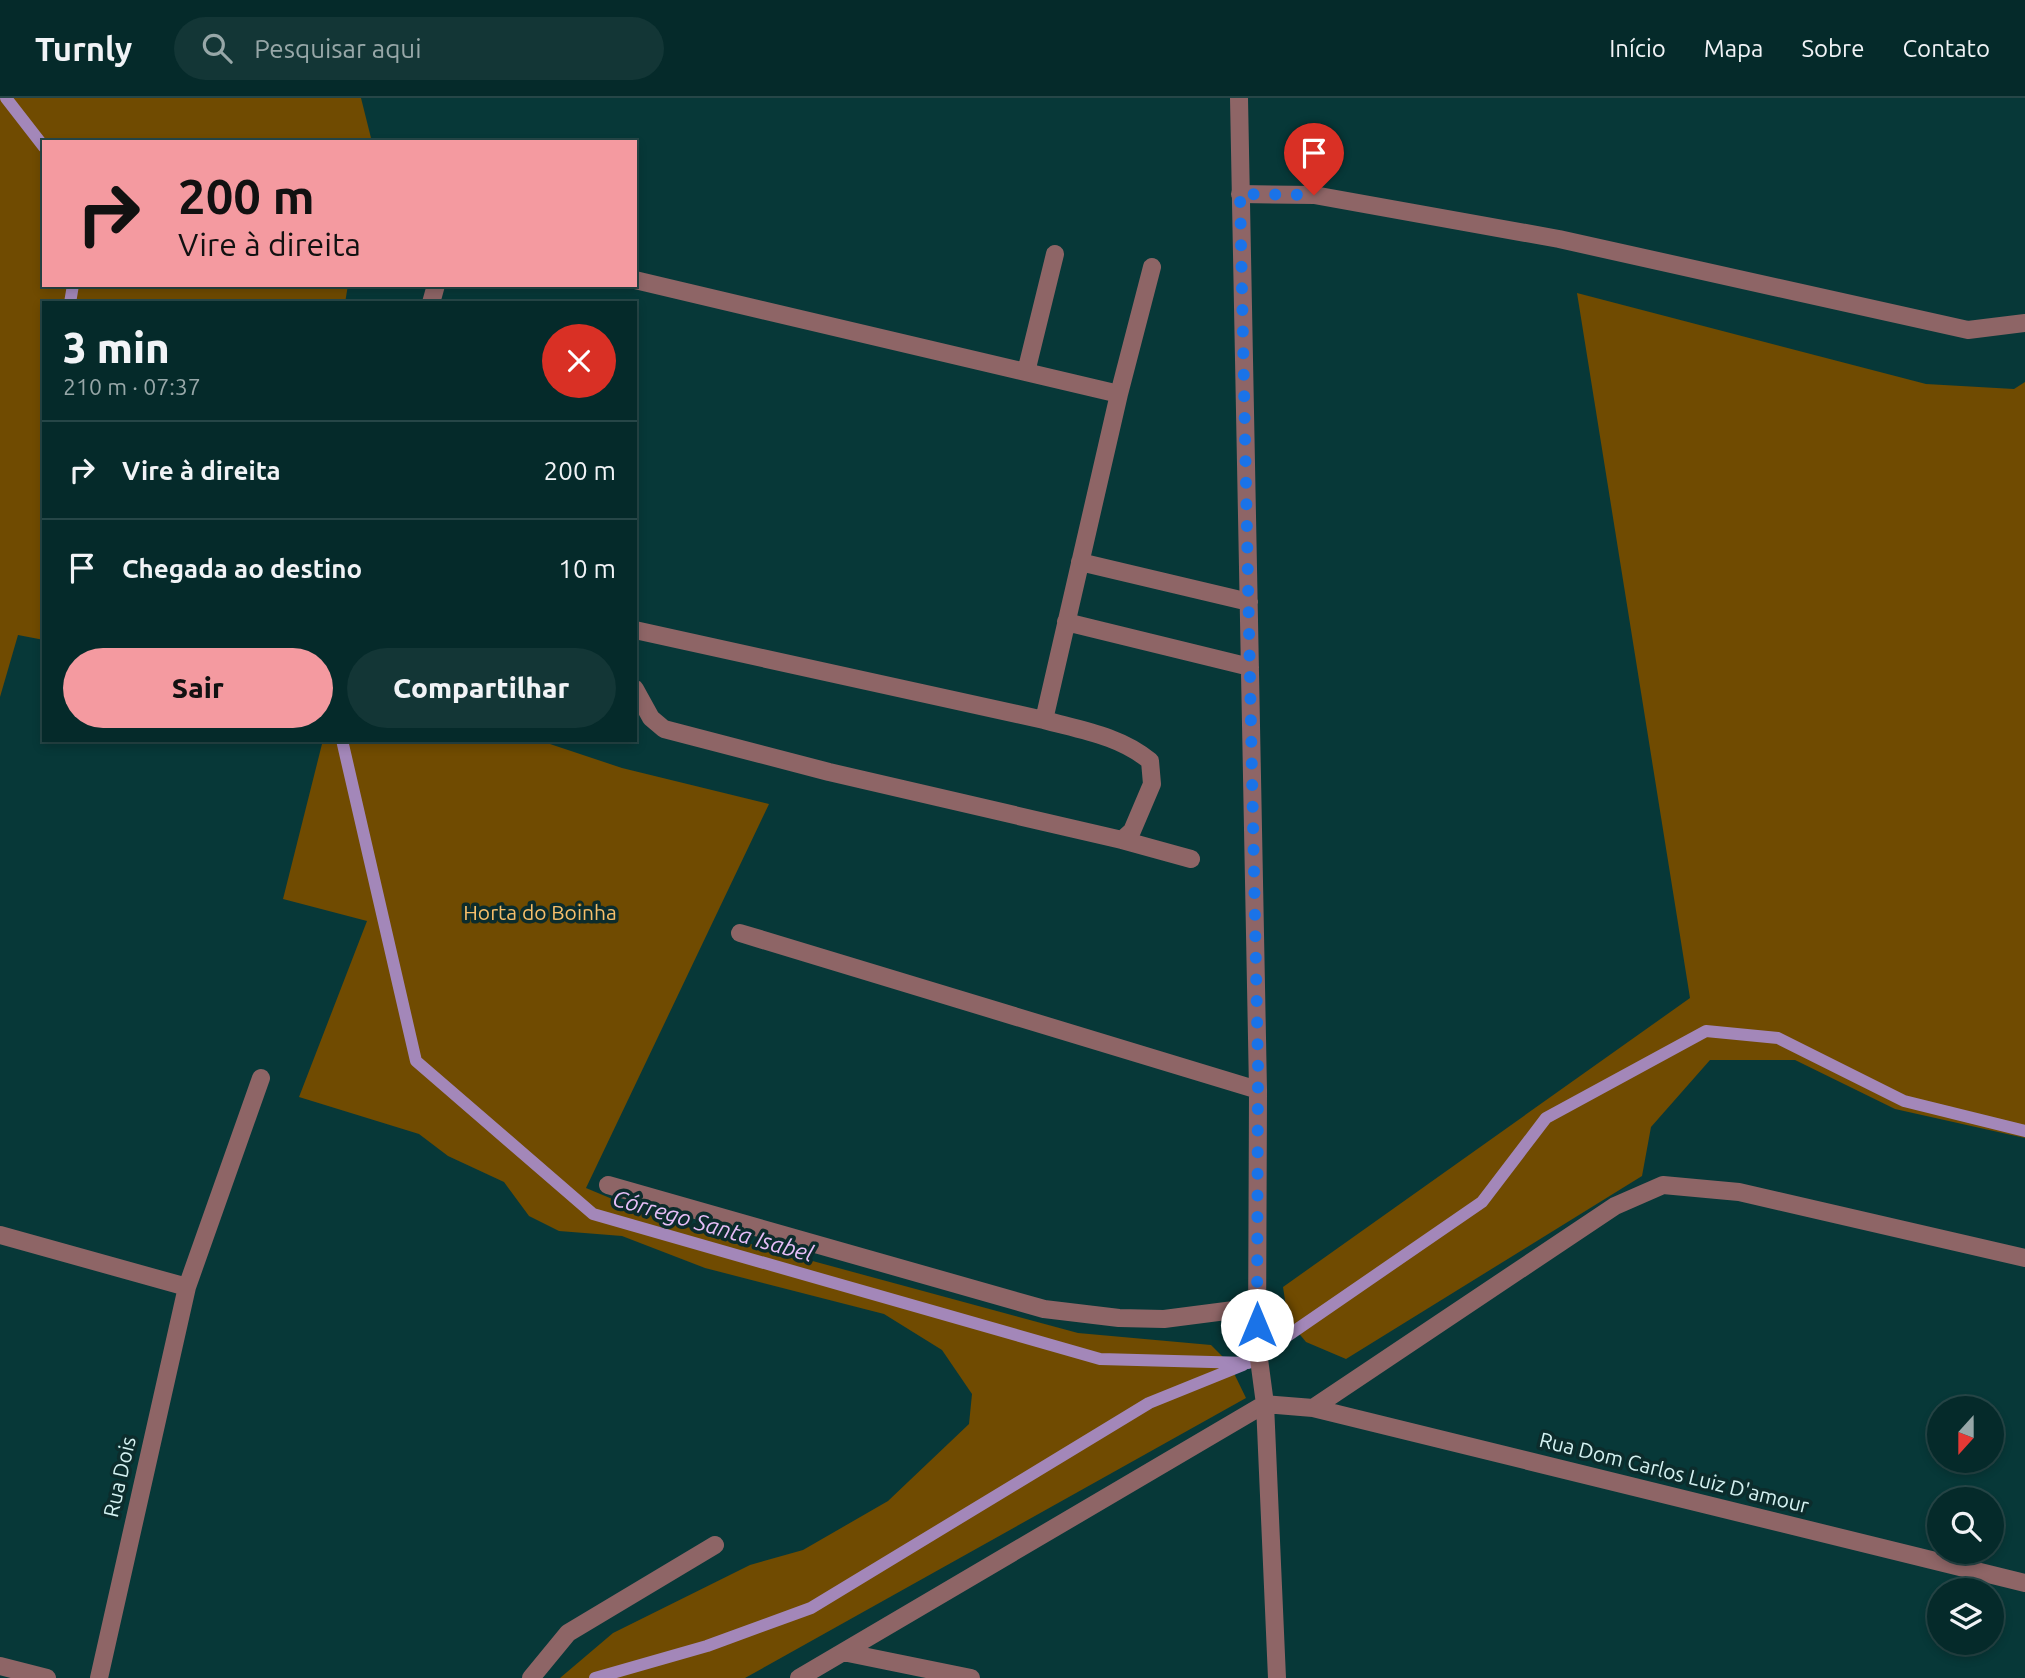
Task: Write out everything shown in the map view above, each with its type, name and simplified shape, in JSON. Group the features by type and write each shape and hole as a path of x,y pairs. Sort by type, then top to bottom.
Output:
{"street":[{"path":"1239,98 1258,1090 1257,1344 1265,1404 1277,1678"},
{"path":"1240,194 1314,195 1559,239 1968,330 2025,323"},
{"path":"1026,372 1055,254"},
{"path":"1044,720 1119,394 1152,267"},
{"path":"637,280 1119,394"},
{"path":"1080,562 1249,602"},
{"path":"1066,622 1250,667"},
{"path":"637,630 1044,720 1103,736 1134,748 1150,761 1152,785 1132,831 1122,840"},
{"path":"637,693 651,718 664,729 1191,859"},
{"path":"740,933 1258,1090"},
{"name":"Rua Dois","path":"99,1678 187,1287 261,1078"},
{"path":"608,1185 1044,1309 1119,1318 1164,1319 1257,1307"},
{"path":"1313,1408 1615,1206 1663,1185 1740,1192 2025,1258"},
{"path":"0,1235 187,1287"},
{"path":"799,1678 1265,1404"},
{"name":"Rua Dom Carlos Luiz D'amour","path":"1265,1404 1313,1408 2025,1583"},
{"path":"531,1678 568,1633 715,1545"},
{"path":"843,1652 971,1678"},
{"path":"0,1666 47,1678"}],"green space":[{"path":"0,98 361,98 372,140 42,140 42,287 348,287 345,301 42,301 42,640 18,635 0,697"},
{"path":"1577,293 1926,384 2014,389 2025,382 2025,1138 1895,1109 1795,1060 1710,1060 1651,1127 1642,1176 1346,1359 1306,1342 1288,1320 1283,1287 1690,998"},
{"name":"Horta do Boinha","path":"322,742 544,742 622,768 769,804 586,1188 665,1221 1078,1333 1211,1345 1229,1363 1246,1398 745,1678 560,1678 613,1633 750,1565 803,1550 888,1501 969,1424 972,1394 942,1350 884,1314 705,1268 622,1236 559,1231 529,1216 504,1182 448,1156 419,1134 299,1097 367,921 283,899"}],"waterway":[{"name":"Córrego Santa Isabel","path":"6,98 42,144"},
{"name":"Córrego Santa Isabel","path":"70,301 73,287"},
{"name":"Córrego Santa Isabel","path":"342,742 416,1061 593,1214 1100,1359 1248,1363 1482,1202 1546,1118 1706,1031 1778,1038 1904,1101 2025,1131"},
{"name":"Córrego Santa Isabel","path":"595,1678 707,1646 811,1608 1149,1403 1243,1365"}],"route":[{"path":"1257,1325 1258,1065 1240,194 1314,195"}]}
